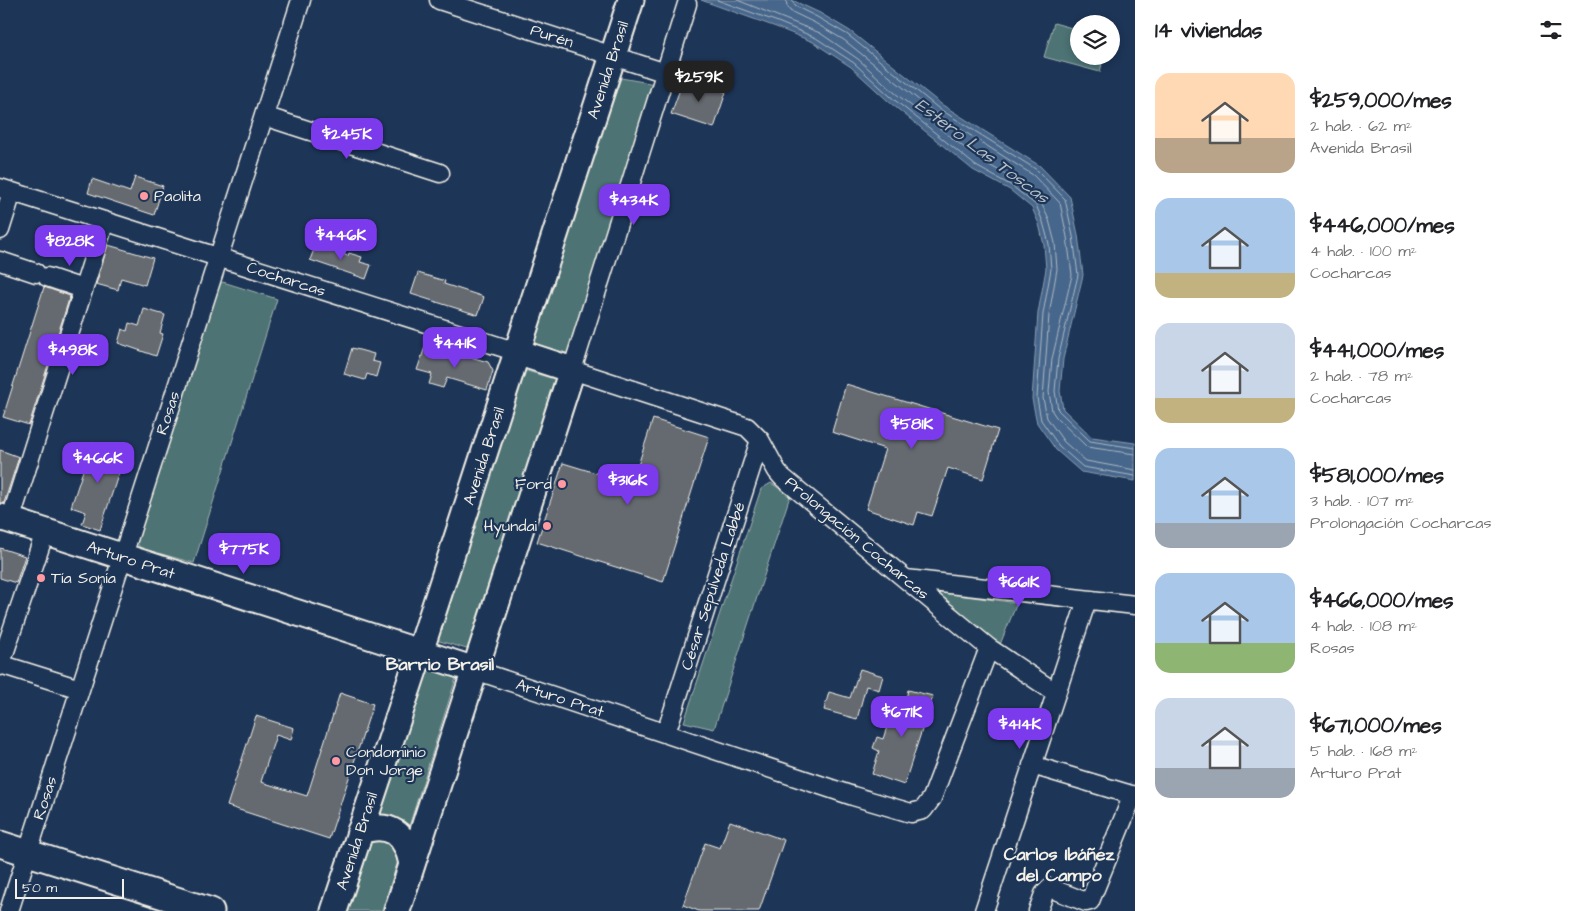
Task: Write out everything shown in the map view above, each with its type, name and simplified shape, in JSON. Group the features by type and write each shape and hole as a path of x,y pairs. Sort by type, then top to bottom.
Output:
{"main road":[{"name":"Avenida Brasil","path":"334,911 631,0"},
{"name":"Cocharcas","path":"517,352 572,370"},
{"path":"397,911 572,370"},
{"name":"Arturo Prat","path":"5,519 475,670"},
{"path":"360,831 378,827 395,831 406,846 412,864"},
{"path":"0,844 211,911"}],"street":[{"name":"Rosas","path":"8,911 301,0"},
{"name":"Purén","path":"439,0 666,73"},
{"path":"572,370 687,4"},
{"path":"264,116 440,173"},
{"path":"0,230 6,190"},
{"name":"Cocharcas","path":"6,190 517,352"},
{"path":"5,519 105,222"},
{"path":"0,261 83,289"},
{"name":"Prolongación Cocharcas","path":"572,370 747,427 760,440 782,477 989,648 1056,693"},
{"name":"César Sepúlveda Labbé","path":"666,732 760,440"},
{"path":"45,532 0,665 80,689"},
{"path":"906,579 1135,605"},
{"path":"984,911 1087,600"},
{"name":"Arturo Prat","path":"475,670 666,732 861,799 904,812 917,812 927,807 932,798 989,648"},
{"path":"1032,765 1134,796 1090,901 1086,902 1050,888 1044,894 1038,911"}],"green space":[{"path":"1054,23 1070,27 1070,64 1044,57"},
{"path":"1074,65 1102,65 1100,72"},
{"path":"621,78 655,84 570,354 529,342"},
{"path":"223,282 277,299 194,563 140,548 135,539 216,286"},
{"path":"523,370 558,380 470,650 436,640"},
{"path":"771,483 790,496 714,729 684,722 761,489"},
{"path":"935,592 1017,603 999,647"},
{"path":"418,663 457,675 382,911 340,911"}],"water":[{"name":"Estero Las Toscas","path":"701,0 792,0 820,13 850,31 941,104 1040,166 1070,197 1078,235 1083,275 1063,359 1060,391 1063,409 1092,437 1135,443 1135,481 1081,472 1056,450 1037,423 1032,399 1038,313 1046,269 1044,245 1039,224 1032,208 1010,190 973,170 888,101 851,67 813,42"}],"building":[{"path":"684,78 726,92 714,128 671,114"},
{"name":"Paolita","path":"135,177 163,186 154,215 88,193 92,179 130,192"},
{"path":"316,244 348,256 349,253 362,257 360,262 371,265 366,279 310,260"},
{"path":"108,245 153,258 145,285 121,278 118,290 96,284"},
{"path":"418,273 445,281 444,284 484,297 478,315 411,294"},
{"path":"44,287 70,296 29,425 3,417"},
{"path":"144,309 165,315 160,333 163,334 156,356 118,343 122,329 127,331 129,323 139,326"},
{"path":"425,347 435,350 436,348 488,362 493,371 487,390 447,378 443,388 429,384 432,374 417,370"},
{"path":"352,348 374,354 372,361 380,363 376,377 367,374 365,380 344,374"},
{"path":"846,384 998,430 983,479 948,468 932,516 918,512 914,525 866,509 885,449 832,432"},
{"path":"653,419 709,437 663,582 537,542 563,463 632,484"},
{"path":"92,443 125,454 100,530 82,524 86,512 71,507"},
{"path":"0,450 19,457 4,503 0,503"},
{"path":"0,548 25,556 16,583 0,578"},
{"path":"860,669 883,676 879,690 866,686 857,719 824,710 829,692 850,698"},
{"path":"908,690 933,696 904,785 872,774 879,751 873,748 877,737 883,739 896,700 905,703"},
{"name":"Condominio Don Jorge","path":"340,693 373,704 329,839 227,806 256,716 294,728 291,740 276,735 261,782 307,796"},
{"path":"730,821 784,840 759,911 699,911 683,905 705,843 720,848"}],"place":[{"name":"Paolita","path":"144,196"},
{"name":"Ford","path":"562,484"},
{"name":"Hyundai","path":"547,526"},
{"name":"Tía Sonía","path":"41,578"},
{"name":"Condominio Don Jorge","path":"336,761"}],"district":[{"name":"Barrio Brasil","path":"440,664"},
{"name":"Carlos Ibáñez del Campo","path":"1059,864"}]}
